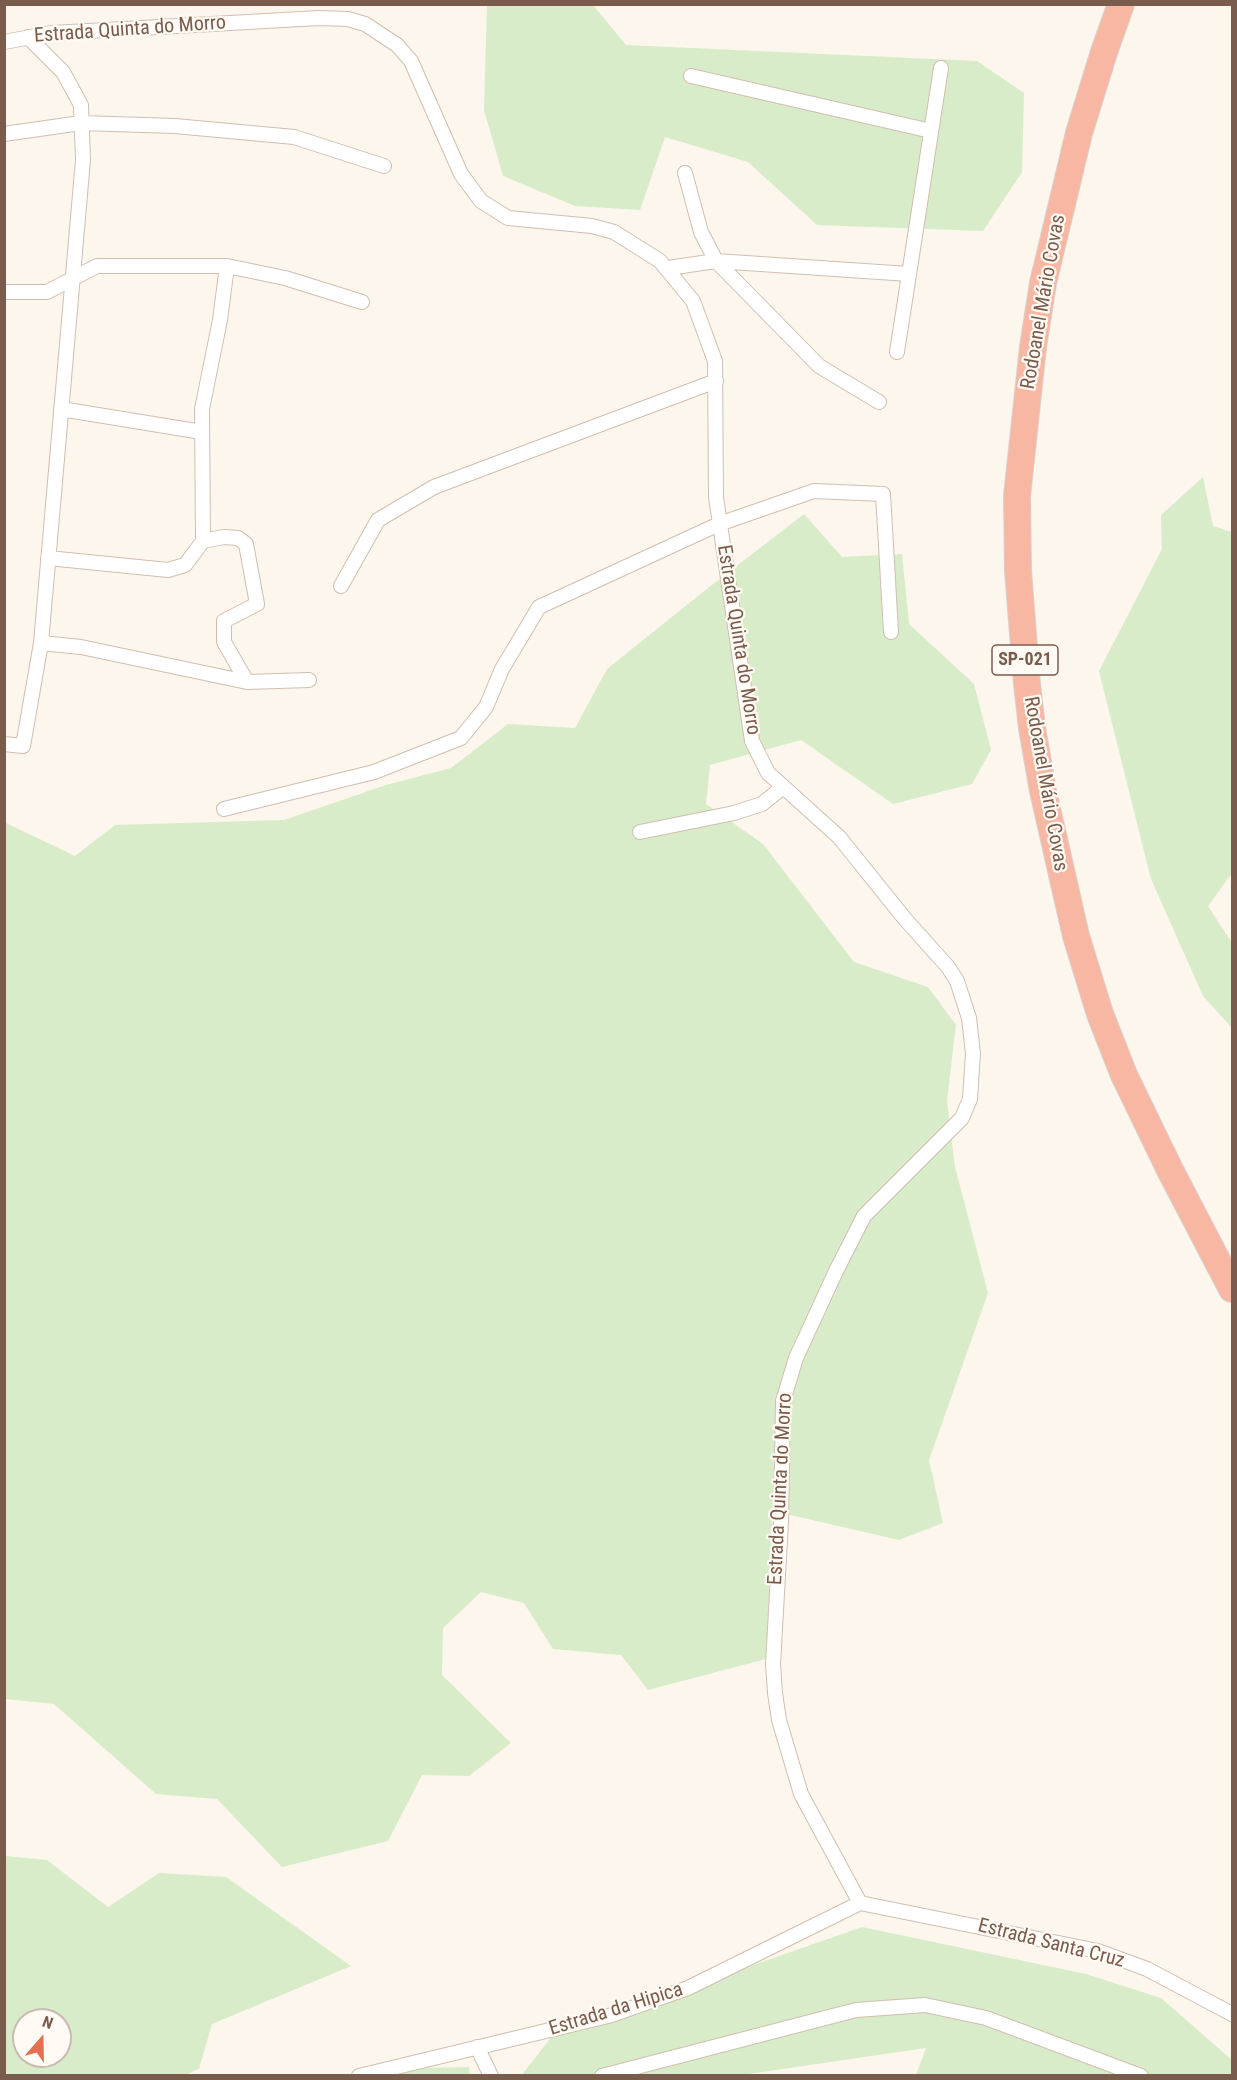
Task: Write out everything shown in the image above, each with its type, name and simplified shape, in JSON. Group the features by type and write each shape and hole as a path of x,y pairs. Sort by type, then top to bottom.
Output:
{"highway":[{"name":"Rodoanel Mário Covas","path":"1121,4 1104,51 1074,154 1043,283 1033,347 1017,496 1018,571 1027,684 1043,791 1076,936 1100,1014 1124,1075 1170,1170 1233,1289"}],"street":[{"name":"Estrada Quinta do Morro","path":"4,42 52,33 319,18 348,19 365,24 397,45 411,61 453,159 481,201 508,218 603,228 650,254 668,268 693,301 710,343 716,381 714,468 719,524 752,741 768,773 850,849 892,904 948,967 957,981 969,1018 973,1053 970,1099 962,1118 864,1216 795,1358 783,1401 781,1522 773,1664 777,1711 801,1794 860,1903"},
{"path":"4,744 23,746 41,643 83,160 81,105 63,72 28,37"},
{"path":"897,352 941,68"},
{"path":"691,76 931,131"},
{"path":"4,134 81,123 175,126 294,137 384,166"},
{"path":"685,173 701,232 716,261 819,366 879,402"},
{"path":"668,268 716,261 909,274"},
{"path":"4,292 47,292 97,266 226,266 285,278 362,302"},
{"path":"48,558 168,570 185,565 203,541 202,410 220,320 226,266"},
{"path":"341,586 378,520 434,487 716,381"},
{"path":"62,409 202,432"},
{"path":"224,809 374,772 461,738 486,707 502,669 539,607 719,524 814,491 883,494 891,632"},
{"path":"203,541 224,537 238,538 246,544 257,604 224,621 224,642 247,682"},
{"path":"41,643 81,647 247,682 309,681"},
{"path":"640,832 734,813 762,804 783,787"},
{"name":"Estrada Santa Cruz","path":"860,1903 1098,1951 1146,1969 1233,2014"},
{"name":"Estrada da Hipica","path":"358,2076 569,2027 688,1988 860,1903"},
{"path":"602,2076 856,2010 925,2005 986,2018 1141,2076"},
{"path":"477,2047 491,2076"}],"green space":[{"path":"487,5 593,5 626,45 977,61 1024,93 1022,172 983,231 817,225 748,162 665,137 640,210 575,206 503,176 484,110"},
{"path":"1203,477 1213,526 1232,532 1232,873 1208,906 1232,943 1232,1028 1203,996 1151,879 1099,671 1162,549 1161,515"},
{"path":"804,514 842,557 902,554 909,624 974,684 991,750 972,784 893,804 801,740 710,765 706,804 763,844 854,962 928,987 956,1025 947,1101 955,1167 988,1293 929,1460 943,1523 899,1540 773,1511 766,1659 648,1690 621,1655 553,1649 524,1603 481,1592 443,1628 442,1675 511,1743 469,1776 422,1775 388,1841 282,1867 217,1799 156,1794 54,1704 5,1699 4,822 75,856 115,825 284,820 386,785 451,768 508,724 575,728 607,669"},
{"path":"5,1856 47,1860 108,1907 159,1873 226,1877 351,1966 212,2024 199,2069 185,2075 5,2075"},
{"path":"862,1927 1086,1974 1161,1998 1232,2060 1232,2075 916,2075 926,2048 742,2075 521,2076 553,2035"},
{"path":"469,2067 470,2075 381,2076 411,2068"}]}
